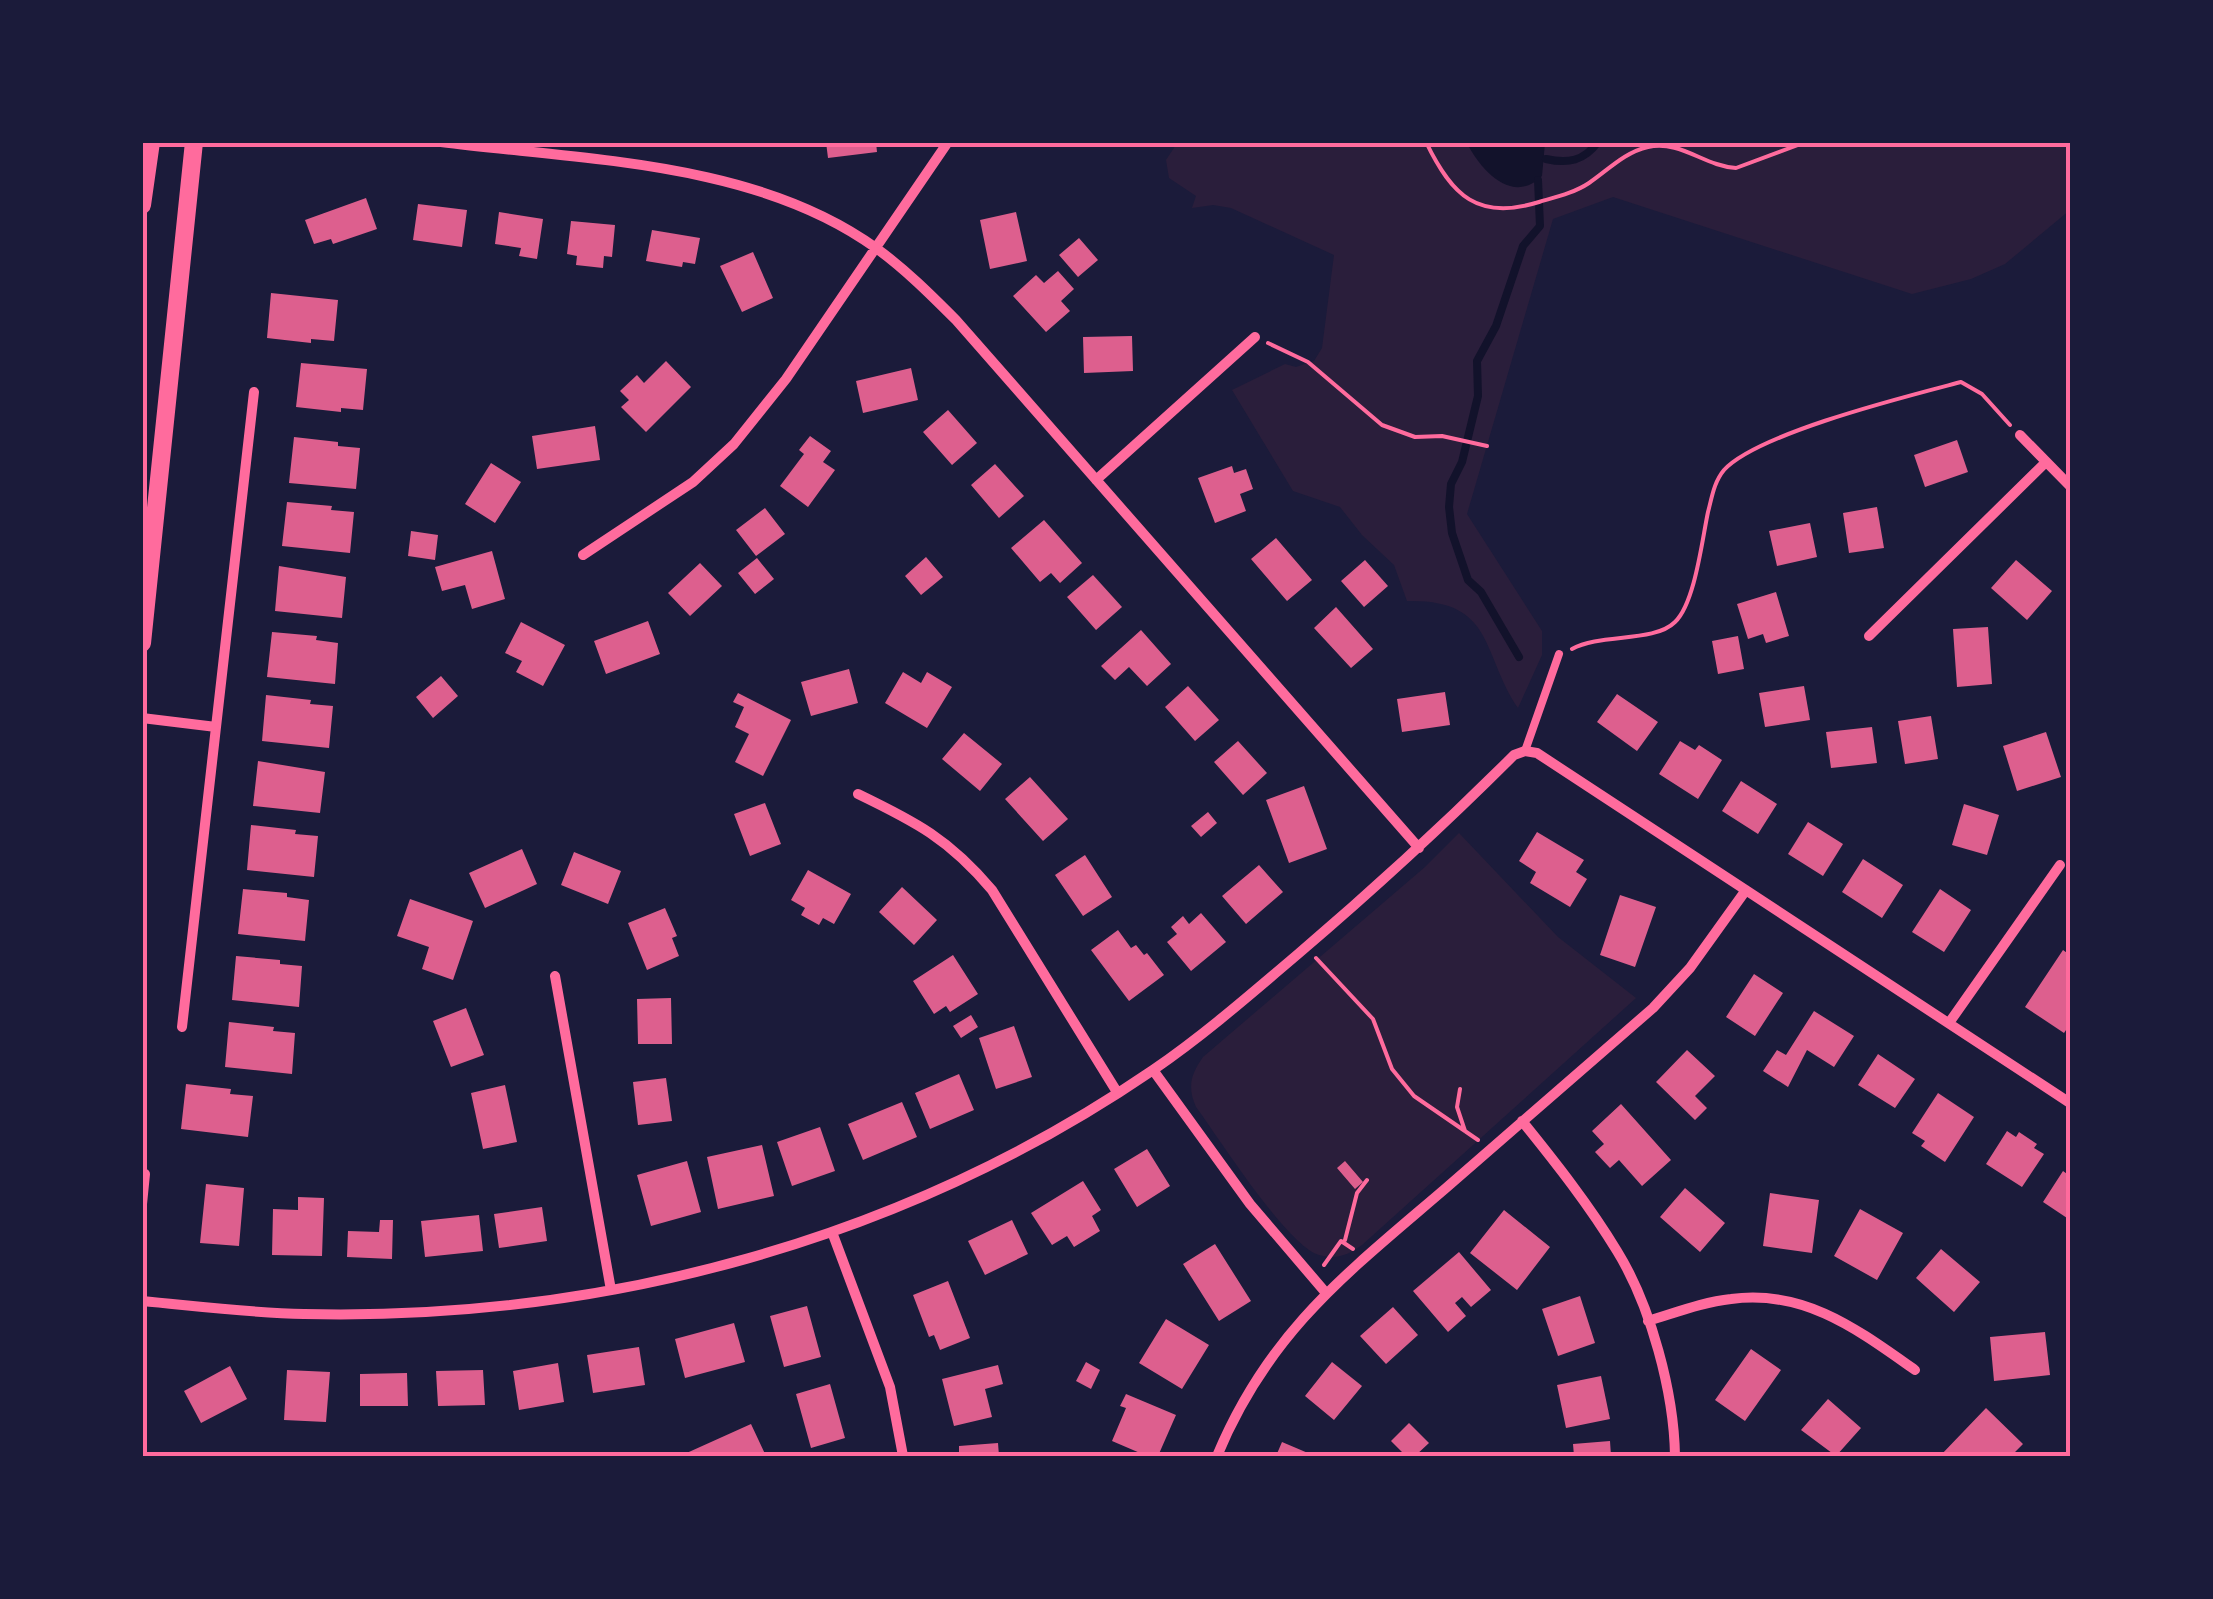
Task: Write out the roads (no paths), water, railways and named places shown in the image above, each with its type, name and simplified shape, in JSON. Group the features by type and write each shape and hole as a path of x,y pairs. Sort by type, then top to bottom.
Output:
{"street":[{"path":"142,205 151,142"},
{"path":"142,643 194,142"},
{"path":"441,142 706,176 807,208 876,248 956,320 1419,848"},
{"path":"584,555 692,482 734,444 786,379 948,142"},
{"path":"1096,480 1255,337"},
{"path":"182,1027 254,392"},
{"path":"2020,435 2070,486"},
{"path":"1869,636 2046,463"},
{"path":"142,718 216,727"},
{"path":"142,1301 302,1314 494,1307 611,1290 714,1269 832,1232 936,1192 986,1168 1153,1070 1306,947 1419,848 1514,755 1525,752 1537,754 2070,1103"},
{"path":"858,794 921,824 968,861 992,890 1117,1092"},
{"path":"1949,1024 2060,865"},
{"path":"1217,1456 1254,1380 1326,1293 1670,990 1719,932 1746,890"},
{"path":"555,976 611,1290"},
{"path":"1153,1070 1250,1204 1326,1293"},
{"path":"1522,1121 1574,1187 1620,1255 1648,1321 1672,1410 1675,1456"},
{"path":"142,1204 145,1174"},
{"path":"832,1232 890,1387 903,1456"},
{"path":"1648,1321 1734,1298 1800,1302 1868,1337 1916,1370"}],"lane":[{"path":"1525,752 1558,658"}],"waterway":[{"path":"1546,159 1575,160 1598,142"},
{"path":"1519,657 1481,592 1468,580 1452,533 1449,507 1451,484 1462,462 1478,396 1477,361 1496,326 1523,246 1540,226 1538,180"}]}
